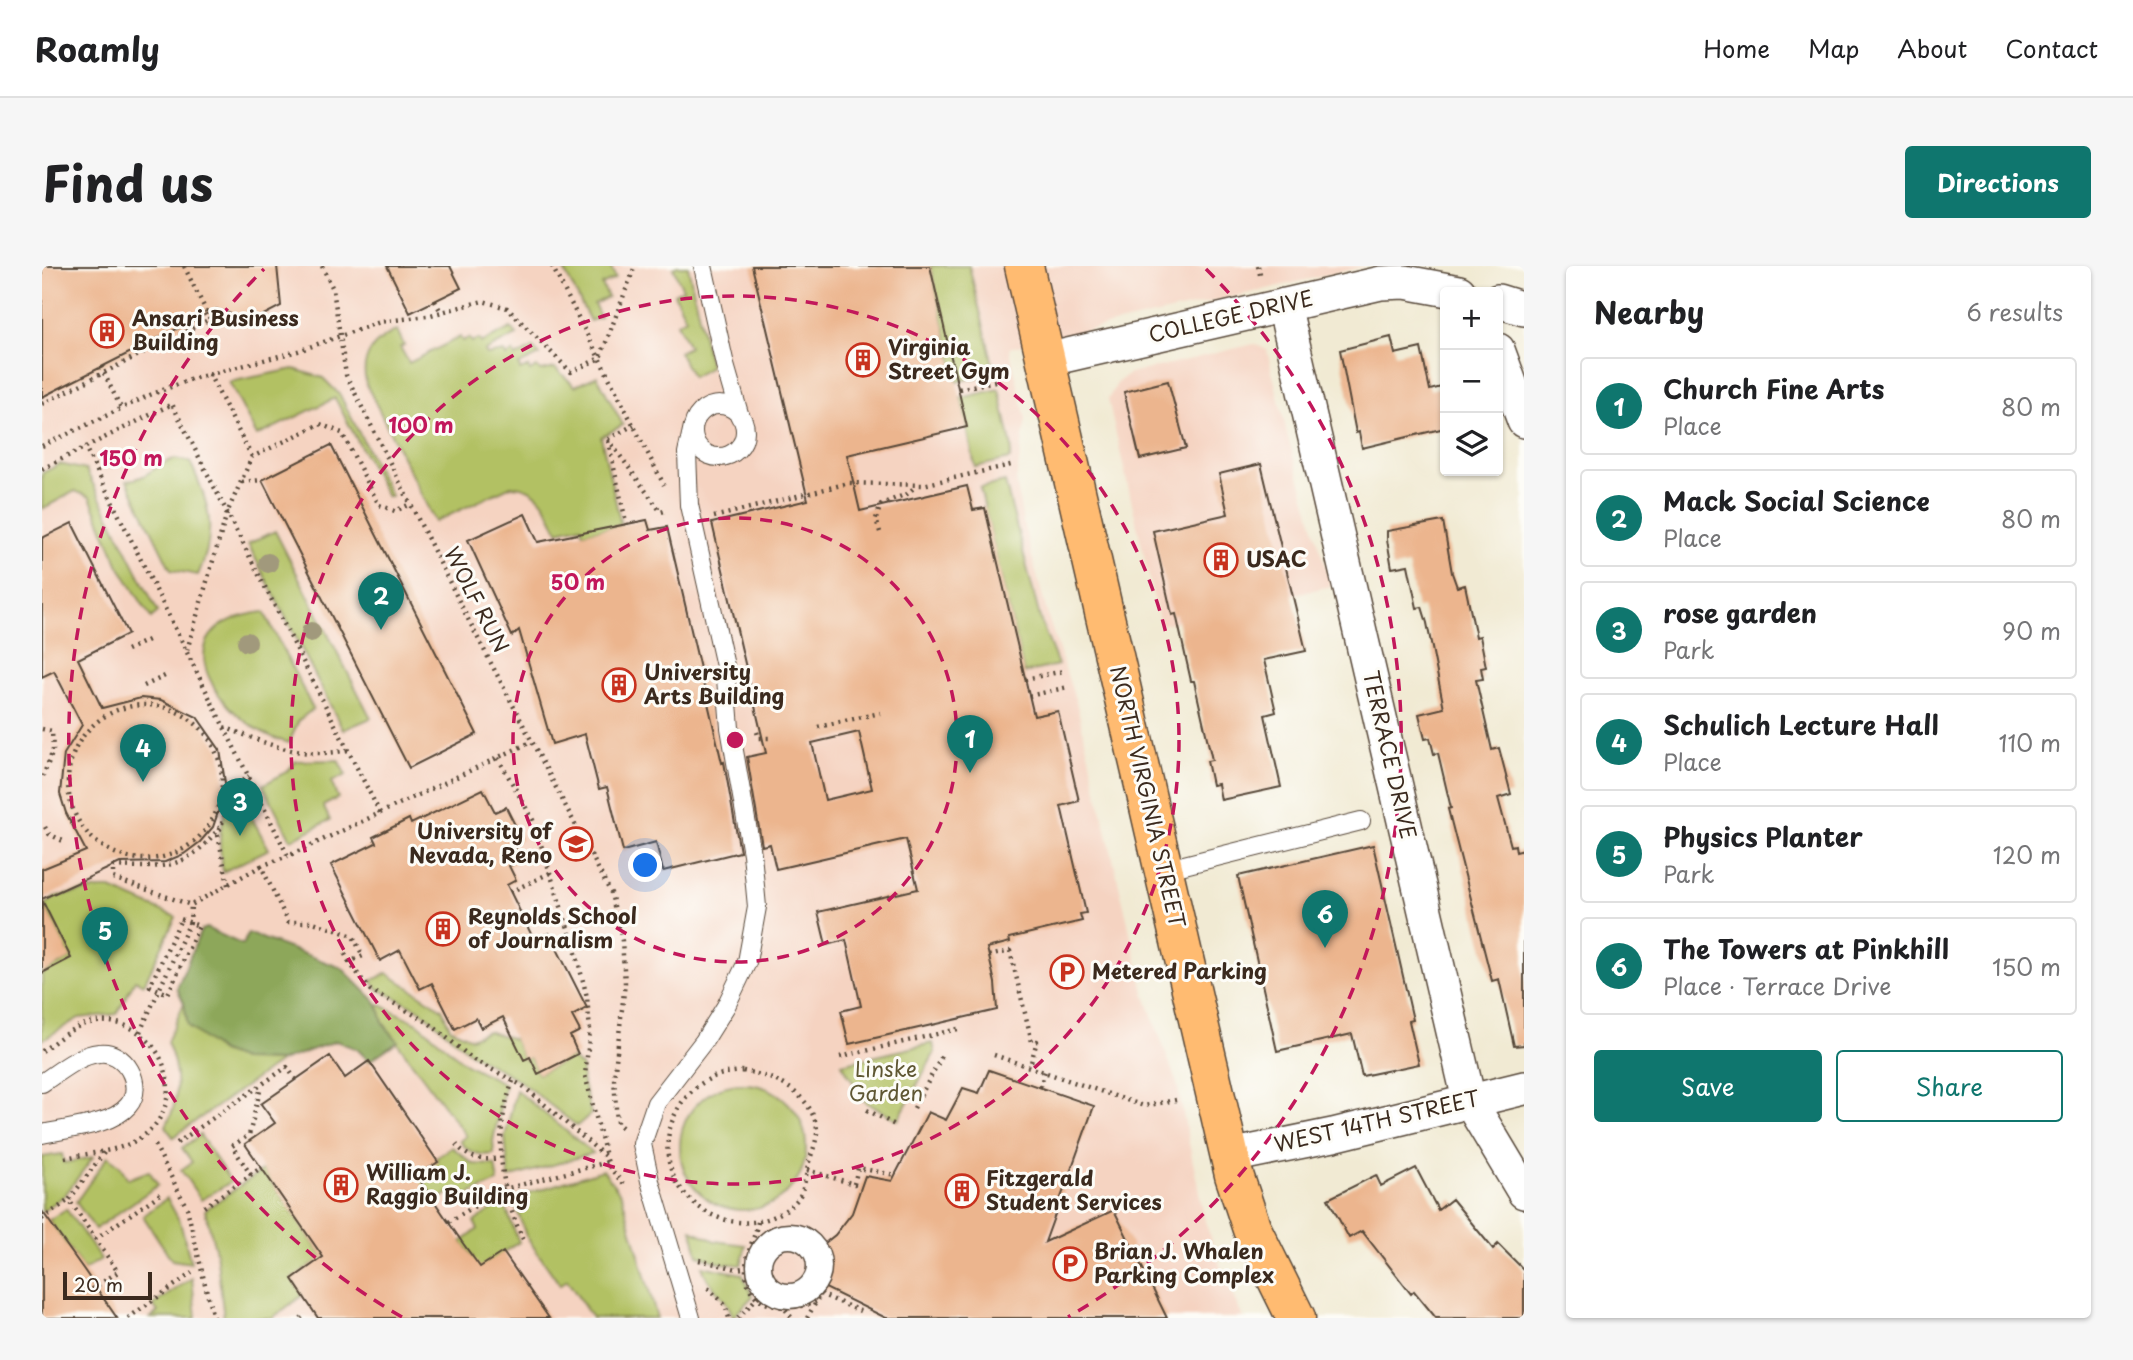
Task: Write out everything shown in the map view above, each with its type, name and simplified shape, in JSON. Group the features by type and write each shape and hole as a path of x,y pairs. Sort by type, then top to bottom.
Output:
{"main road":[{"name":"NORTH VIRGINIA STREET","path":"1024,266 1230,1156 1252,1228 1296,1318"}],"street":[{"name":"COLLEGE DRIVE","path":"1046,360 1273,294 1380,275 1440,288"},
{"name":"TERRACE DRIVE","path":"1273,294 1469,1100 1524,1192"},
{"path":"1503,303 1524,309"},
{"path":"1503,364 1524,421"},
{"name":"WEST 14TH STREET","path":"1230,1156 1333,1135 1524,1088"}],"lane":[{"path":"697,419 700,449 706,454 722,457 730,455 742,442 745,434 725,365 703,266"},
{"path":"691,1318 650,1181 642,1144 656,1103 704,1041 726,1006 747,961 757,907 752,854 730,729 725,666 689,505 687,453 697,419 718,389 725,365"},
{"path":"697,419 718,405 727,406 740,417"},
{"path":"1164,870 1360,821"},
{"path":"42,1083 70,1065 100,1052 114,1054 121,1060 134,1082 134,1095 128,1106 117,1114 42,1134"}],"path":[{"path":"42,404 102,370 210,319 184,266"},
{"name":"WOLF RUN","path":"322,266 333,289 346,375 531,742 611,893 622,941 625,983 613,1101 617,1123 642,1144"},
{"path":"552,266 669,494"},
{"path":"43,443 121,408 209,374 298,351 380,322 441,312 482,301 506,308 571,372 600,358 635,266"},
{"path":"1258,266 1273,294"},
{"path":"435,300 441,312"},
{"path":"102,370 121,408"},
{"path":"209,374 252,457"},
{"path":"959,389 1000,380"},
{"path":"42,470 172,404 380,813"},
{"path":"187,652 227,513 252,457 320,424 342,433 379,505 395,511 411,504"},
{"path":"608,439 634,425"},
{"path":"608,439 661,512 674,506"},
{"path":"608,439 627,526"},
{"path":"85,447 288,856"},
{"path":"772,504 861,482 917,485 1015,464"},
{"path":"241,482 262,480"},
{"path":"880,532 876,519 881,504 907,494 917,485"},
{"path":"127,650 150,639"},
{"path":"1025,679 1064,671"},
{"path":"144,685 167,675"},
{"path":"1029,696 1068,687"},
{"path":"142,705 163,707 182,714 198,725 211,741 219,759 222,789 214,818 202,835 168,856 148,859 109,851 92,839 73,812 68,785 69,765 77,746 104,717 122,708 142,705"},
{"path":"818,727 880,713"},
{"path":"224,726 298,753 327,754 348,750"},
{"path":"42,729 52,731 53,751 43,776"},
{"path":"220,827 198,851 168,865 138,869 113,866 113,878 191,905 261,866 288,856 531,742"},
{"path":"498,758 533,820 552,872 587,998 590,1030 586,1075 607,1160"},
{"path":"228,884 218,845 220,827 235,786 248,776"},
{"path":"45,827 48,834 65,842"},
{"path":"261,866 288,922 313,922 353,936 363,956 349,962"},
{"path":"510,892 552,872"},
{"path":"140,1032 190,922 191,905"},
{"path":"181,919 190,922 199,926 168,994 150,985 181,919"},
{"path":"989,956 1010,951 1032,1042 1037,1041 1030,1066"},
{"path":"345,954 370,990 429,1023 453,1046 513,1081 607,1160 630,1191"},
{"path":"840,1056 958,1029"},
{"path":"914,1108 943,1054"},
{"path":"994,1055 1144,1106 1176,1100"},
{"path":"177,1143 287,1067 296,1080"},
{"path":"743,1071 768,1075 791,1088 809,1108 817,1130 807,1170 800,1198 781,1213 758,1222 734,1222 710,1216 691,1202 676,1183 668,1160 668,1134 677,1109 694,1089 716,1076 743,1071"},
{"path":"1040,1087 1045,1071"},
{"path":"513,1081 502,1119 500,1158 506,1189 523,1238"},
{"path":"251,1175 232,1146 249,1135 261,1085"},
{"path":"867,1110 895,1125"},
{"path":"456,1144 463,1153 475,1159 500,1158"},
{"path":"155,1145 187,1208 213,1318"},
{"path":"42,1219 69,1200 106,1149"},
{"path":"449,1222 506,1189 607,1160"},
{"path":"204,1208 262,1167"},
{"path":"807,1170 854,1184 858,1168 895,1175"},
{"path":"95,1238 163,1192"},
{"path":"69,1200 118,1272 92,1289"},
{"path":"758,1222 770,1291"},
{"path":"694,1258 724,1268 770,1291 816,1302"},
{"path":"128,1318 192,1273"},
{"path":"807,1318 824,1288"},
{"path":"738,1318 770,1291"},
{"path":"820,1293 860,1311"}],"shaded area":[{"name":"University of Nevada, Reno","path":"42,266 1367,266 1009,348 1026,419 1016,480 1023,523 1048,617 1077,705 1145,996 1177,1084 1205,1221 1223,1274 1243,1318 42,1318"},
{"path":"1254,344 1267,350 1288,438 1331,586 1160,625 1108,399 1118,382 1129,374"}],"green space":[{"path":"562,266 610,266 616,278 602,285 608,297 594,304 600,317 590,321"},
{"path":"688,266 710,367 692,377 679,352 689,347 677,323 686,318 674,294 683,289 673,268"},
{"path":"930,266 969,266 995,373 957,382"},
{"path":"511,328 517,335 485,351 486,355 504,352 506,356 513,352 515,357 533,348 540,355 519,365 520,370 528,367 530,371 537,367 540,371 555,368 575,386 597,376 623,425 601,437 621,525 583,533 581,526 558,531 536,494 511,486 435,522 366,384 367,358 375,345 397,330 404,345 400,347 409,363 460,337 462,341 469,338 472,342 479,339 481,343"},
{"path":"294,369 323,378 340,395 391,496 387,497 335,398 257,436 229,382"},
{"path":"999,389 1012,448 1010,459 975,467 961,398"},
{"path":"175,459 190,462 202,490 209,517 208,545 198,575 171,570 127,480 140,477"},
{"path":"60,464 86,470 158,612 151,618 119,566 90,497 75,491 42,509 42,473"},
{"path":"1005,482 1041,622 1058,665 1024,673 980,488"},
{"path":"275,531 371,718 343,730 248,544"},
{"path":"264,612 313,709 299,720 289,743 263,733 240,717 221,697 208,676 204,654 211,635 230,621"},
{"path":"338,760 346,775 331,782 338,798 323,806 330,820 291,840 263,785 286,772 296,761"},
{"path":"238,793 269,849 223,872 221,831 226,811"},
{"path":"111,889 176,917 144,984 135,980 117,1014 79,1018 42,1040 42,973 71,958 45,905 57,896"},
{"path":"206,928 243,945 248,933 342,968 378,1004 383,1023 398,1041 369,1061 357,1049 336,1041 281,1061 242,1060 221,1052 188,1026 184,1003 177,988 201,930"},
{"path":"387,973 442,1009 450,1028 471,1038 487,1031 514,1039 524,1060 530,1057 538,1074 571,1058 582,1067 582,1080 591,1114 577,1126 517,1079 470,1053 419,1009 378,989 371,981"},
{"path":"184,1003 188,1026 221,1050 240,1057 281,1061 173,1137 166,1126 174,1105 177,1084 167,1042"},
{"path":"378,1004 418,1023 466,1064 505,1084 493,1141 494,1154 475,1153 460,1141 466,1136 383,1023"},
{"name":"Linske Garden","path":"933,1043 935,1052 898,1120 865,1102 842,1064"},
{"path":"743,1084 767,1089 788,1102 801,1123 806,1147 801,1171 788,1192 767,1205 743,1210 719,1205 698,1192 685,1171 680,1147 685,1123 698,1102 719,1089"},
{"path":"516,1090 593,1153 509,1178 505,1137"},
{"path":"200,1135 231,1182 201,1200 181,1170 192,1162 182,1148"},
{"path":"452,1147 473,1164 495,1165 498,1182 460,1198 454,1190 435,1202 425,1188 414,1195 406,1183 438,1162 436,1158"},
{"path":"62,1154 64,1163 93,1157 65,1195 42,1212 42,1157"},
{"path":"108,1156 120,1166 128,1179 149,1171 158,1185 95,1229 76,1202"},
{"path":"263,1170 323,1257 292,1279 303,1295 272,1318 224,1318 216,1252 205,1210"},
{"path":"603,1170 622,1196 657,1318 592,1318 567,1280 560,1285 526,1236 513,1198"},
{"path":"167,1198 180,1222 191,1263 172,1260 143,1216"},
{"path":"503,1201 519,1242 469,1275 473,1257 462,1242 478,1229 474,1222"},
{"path":"66,1209 101,1259 84,1270 49,1220"},
{"path":"692,1230 715,1241 746,1245 741,1265 721,1263 698,1255"},
{"path":"702,1266 742,1274 753,1296 733,1317 708,1279"},
{"path":"192,1278 196,1318 150,1318 158,1312 153,1305"}],"building":[{"name":"Ansari Business Building","path":"42,266 277,266 281,306 252,321 216,309 42,397"},
{"path":"387,266 450,266 461,288 410,313"},
{"path":"752,266 930,266 967,427 847,455 860,511 967,486 973,510 985,508 1034,716 1058,711 1079,801 1061,806 1086,913 1080,914 1082,921 1009,938 1010,942 987,948 995,983 997,1010 849,1044 841,1011 861,1006 846,940 826,945 818,912 918,889 906,839 776,869 770,844 762,846 747,757 766,753 712,523 808,500","holes":["859,732 872,789 825,800 812,743"]},
{"path":"1391,337 1395,354 1421,348 1430,390 1440,387 1440,429 1362,448 1359,432 1356,433 1340,350"},
{"path":"1168,381 1186,448 1140,459 1124,392"},
{"path":"331,445 477,734 409,768 262,480"},
{"path":"1261,464 1306,651 1264,660 1276,712 1265,715 1281,787 1221,800 1218,784 1212,785 1207,761 1212,760 1194,681 1191,681 1176,614 1172,615 1153,531 1228,514 1219,474"},
{"name":"University Arts Building","path":"525,514 538,542 647,520 650,530 667,527 722,763 724,762 740,852 663,871 656,842 623,851 607,787 599,789 585,734 552,744 519,630 512,636 468,540"},
{"path":"1443,521 1452,573 1457,587 1465,585 1476,637 1480,636 1486,667 1481,668 1483,679 1476,680 1492,750 1499,748 1511,794 1498,798 1511,846 1515,845 1516,852 1524,850 1524,1045 1514,1046 1499,979 1492,981 1448,809 1451,808 1438,753 1434,754 1430,738 1425,739 1419,714 1444,708 1427,623 1422,607 1417,608 1408,565 1392,568 1387,540 1387,531"},
{"path":"72,523 128,634 78,659 102,708 141,698 161,700 197,717 220,750 226,789 213,827 200,842 184,854 165,862 120,863 42,899 42,869 86,851 66,813 60,794 64,754 82,725 54,671 42,677 42,538"},
{"name":"Reynolds School of Journalism","path":"483,789 495,812 506,807 522,839 513,843 521,860 509,866 516,880 507,885 534,940 549,933 587,1008 572,1016 580,1031 570,1036 578,1054 538,1074 530,1057 524,1060 503,1017 481,1028 476,1018 455,1029 432,983 420,989 400,950 380,961 331,865 376,843 373,837 409,819 411,824"},
{"path":"1373,845 1413,1020 1409,1021 1419,1064 1362,1076 1352,1034 1277,1051 1238,876"},
{"path":"42,900 71,958 42,973"},
{"name":"William J. Raggio Building","path":"330,1056 345,1078 369,1061 438,1162 417,1176 462,1242 480,1267 503,1252 549,1318 318,1318 292,1279 323,1257 245,1144 275,1123 261,1104"},
{"name":"Fitzgerald Student Services","path":"989,1070 1094,1106 1045,1242 1114,1210 1167,1318 886,1318 817,1284 819,1267 815,1251 835,1235 852,1213 865,1176 892,1181 928,1112 946,1120 963,1088 979,1093"},
{"path":"1416,1168 1438,1210 1452,1199 1493,1249 1498,1244 1524,1270 1524,1318 1436,1318 1414,1291 1411,1294 1362,1231 1349,1238 1328,1199 1376,1175 1381,1186"},
{"path":"42,1211 84,1270 117,1318 42,1318"}],"place":[{"name":"Ansari Business Building","path":"107,331"},
{"name":"Virginia Street Gym","path":"863,360"},
{"name":"USAC","path":"1221,560"},
{"name":"Mack Social Science","path":"381,630"},
{"name":"University Arts Building","path":"619,685"},
{"name":"Church Fine Arts","path":"970,773"},
{"name":"Schulich Lecture Hall","path":"143,782"},
{"name":"rose garden","path":"240,836"},
{"name":"University of Nevada, Reno","path":"576,844"},
{"name":"Reynolds School of Journalism","path":"443,929"},
{"name":"The Towers at Pinkhill","path":"1325,948"},
{"name":"Physics Planter","path":"105,965"},
{"name":"Metered Parking","path":"1067,972"},
{"name":"William J. Raggio Building","path":"341,1185"},
{"name":"Fitzgerald Student Services","path":"962,1191"},
{"name":"Brian J. Whalen Parking Complex","path":"1070,1264"}]}
